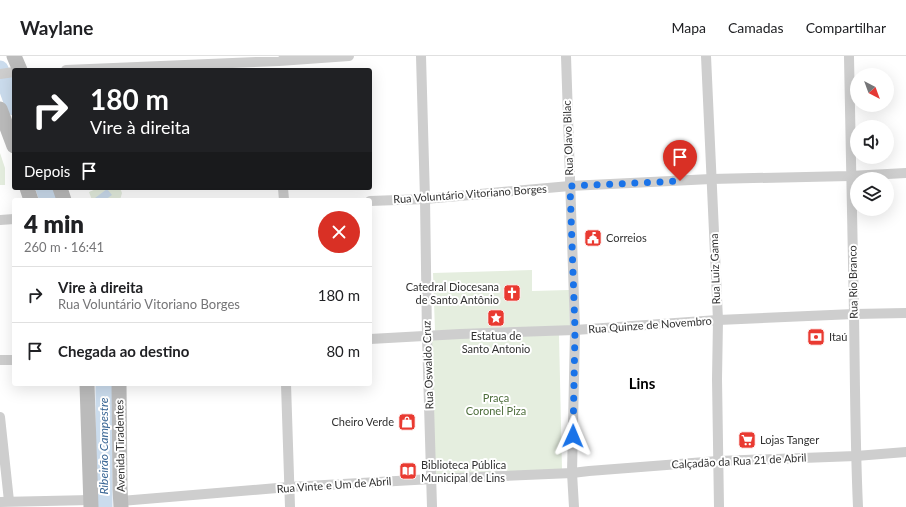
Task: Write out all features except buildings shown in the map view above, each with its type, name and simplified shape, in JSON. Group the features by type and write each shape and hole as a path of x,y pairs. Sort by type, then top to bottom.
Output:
{"main road":[{"path":"14,56 19,68"},
{"path":"0,109 12,141"},
{"path":"87,386 91,503"},
{"name":"Avenida Tiradentes","path":"119,386 121,504"}],"street":[{"path":"119,68 279,62 348,56"},
{"name":"Rua Oswaldo Cruz","path":"421,56 432,507"},
{"name":"Rua Olavo Bilac","path":"566,56 575,330 572,473 574,507"},
{"name":"Rua Luiz Gama","path":"706,56 718,320 717,379 719,507"},
{"name":"Rua Rio Branco","path":"849,56 850,176"},
{"path":"0,74 12,72"},
{"name":"Rua Voluntário Vitoriano Borges","path":"894,174 906,173"},
{"name":"Rua Voluntário Vitoriano Borges","path":"372,201 425,199 570,186 711,179 850,176"},
{"name":"Rua Rio Branco","path":"851,216 858,507"},
{"path":"0,220 12,219"},
{"name":"Rua Quinze de Novembro","path":"372,339 575,330 718,320 906,313"},
{"path":"0,360 12,360"},
{"path":"286,386 290,507"},
{"path":"0,417 4,501 91,503"},
{"name":"Calçadão da Rua 21 de Abril","path":"572,473 718,461 856,456 906,452"},
{"name":"Rua Vinte e Um de Abril","path":"121,504 289,487 572,473"}],"green space":[{"path":"0,153 5,168 5,185 0,185"},
{"path":"94,190 121,190 122,193 121,198 91,198 89,192"},
{"path":"532,270 532,291 569,290 570,329 435,331 433,273"},
{"name":"Praça Coronel Piza","path":"559,335 562,470 435,474 431,338"}],"water":[{"path":"106,190 108,190 112,195 108,198 95,198"}],"waterway":[{"name":"Ribeirão Campestre","path":"0,69 12,102"},
{"name":"Ribeirão Campestre","path":"45,190 47,198"},
{"name":"Ribeirão Campestre","path":"104,386 104,507"}],"place":[{"name":"Correios","path":"593,238"},
{"name":"Catedral Diocesana de Santo Antônio","path":"512,293"},
{"name":"Estatua de Santo Antonio","path":"496,318"},
{"name":"Itaú","path":"816,337"},
{"name":"Cheiro Verde","path":"407,422"},
{"name":"Lojas Tanger","path":"747,440"},
{"name":"Biblioteca Pública Municipal de Lins","path":"408,471"}],"district":[{"name":"Lins","path":"642,384"}],"route":[{"path":"573,436 575,330 570,186 680,181"}]}
